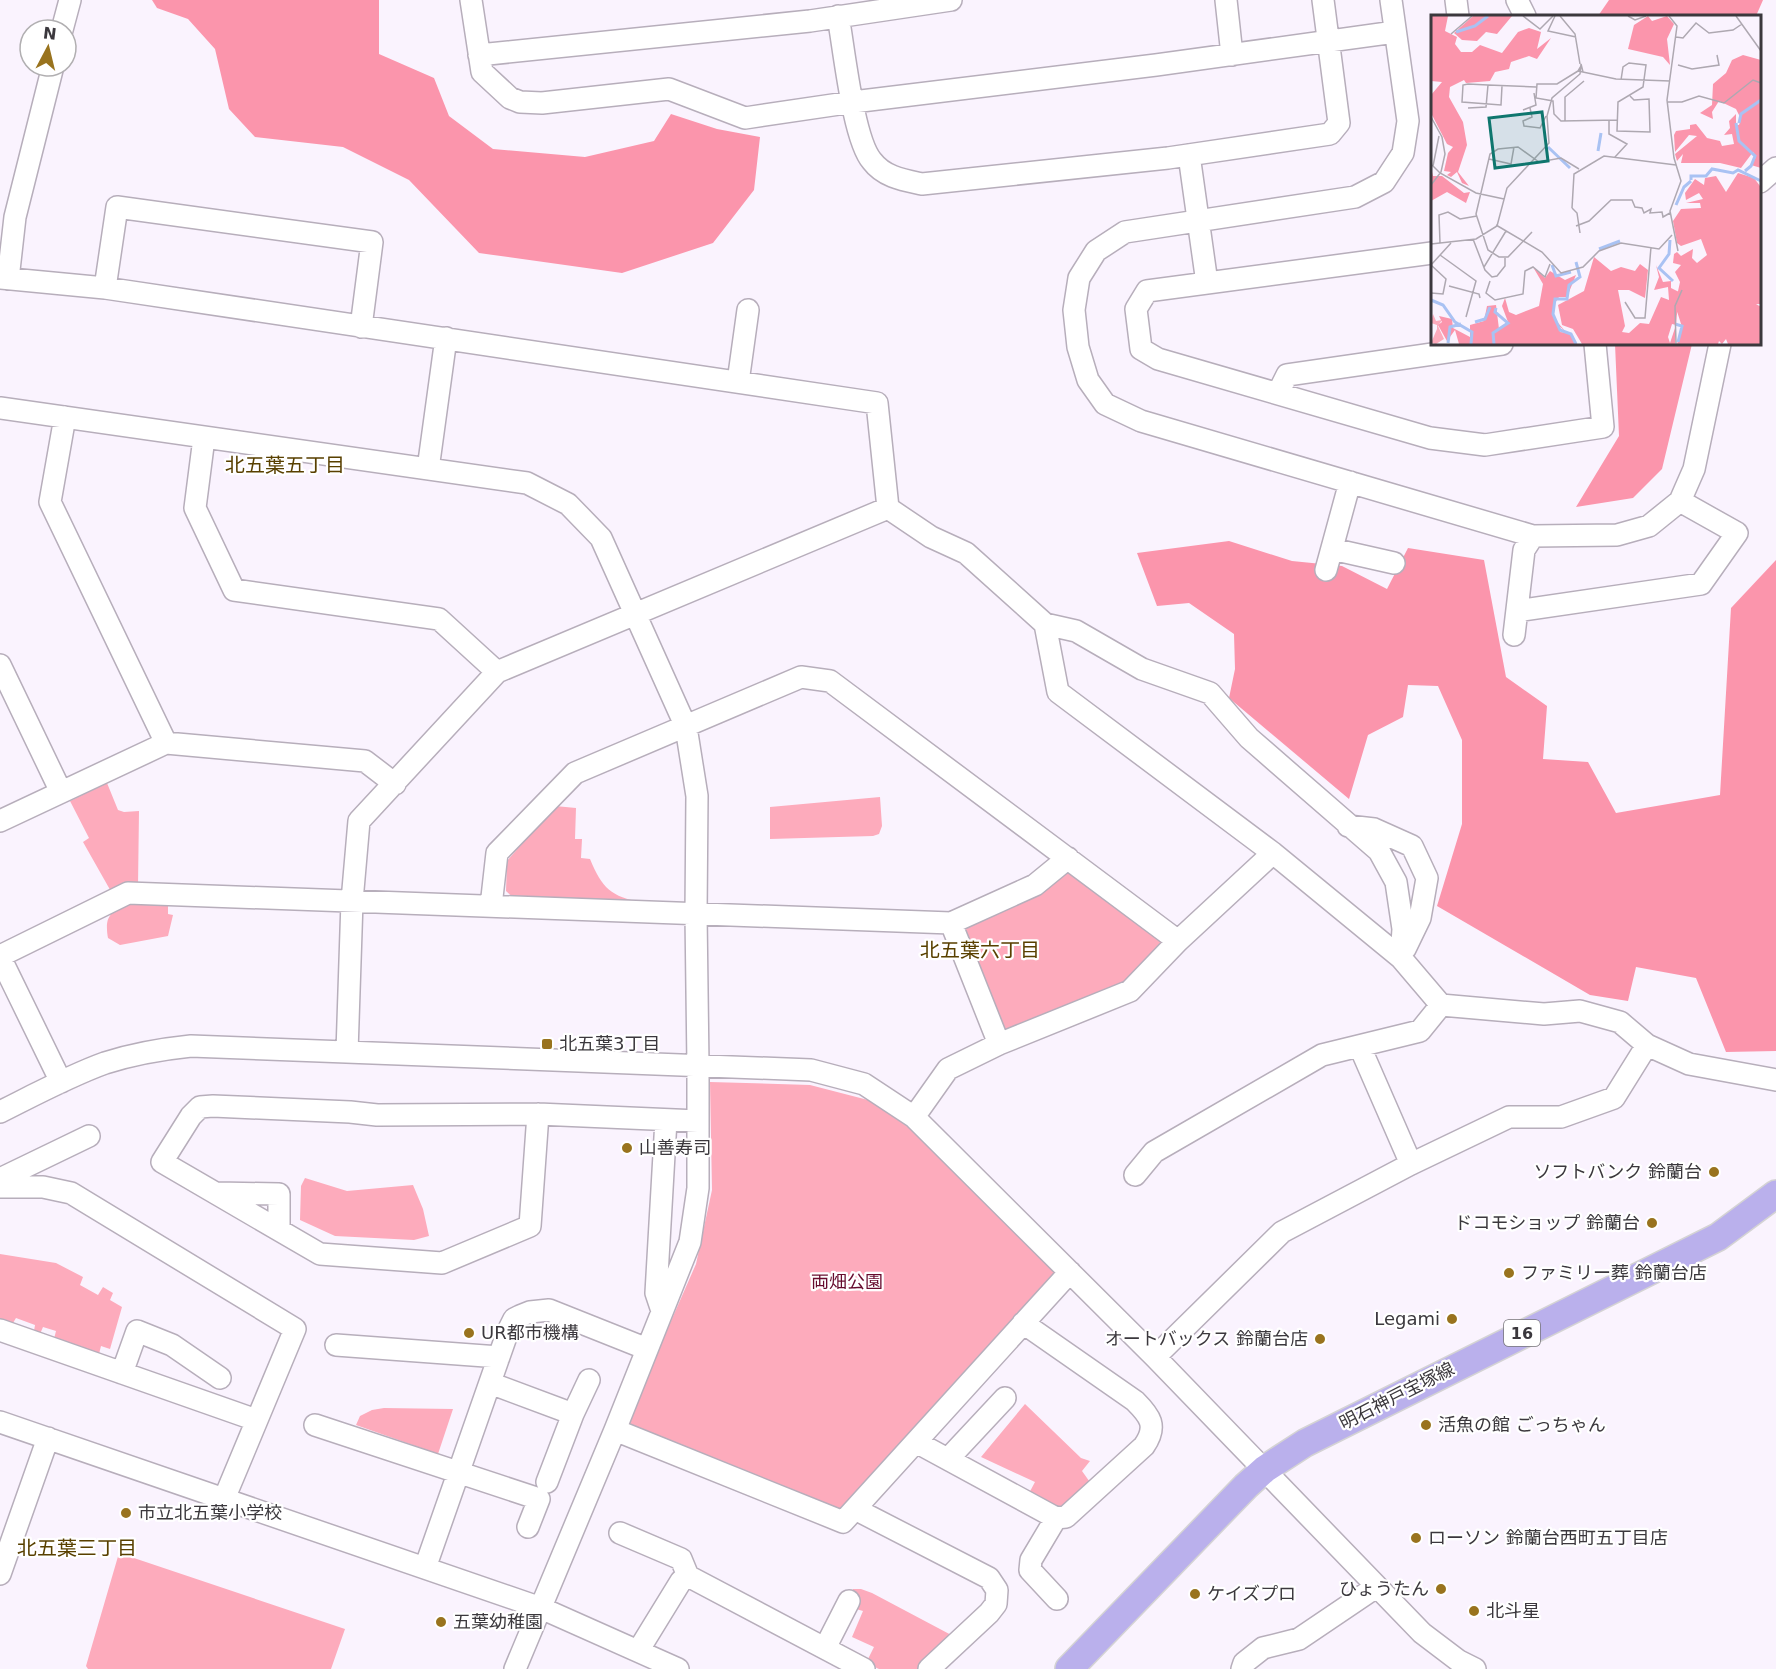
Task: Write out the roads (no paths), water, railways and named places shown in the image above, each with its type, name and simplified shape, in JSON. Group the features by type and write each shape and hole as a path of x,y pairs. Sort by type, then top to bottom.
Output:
{"main road":[{"name":"明石神戸宝塚線","path":"1070,1669 1265,1469 1305,1443 1367,1410 1718,1237 1776,1194"}],"street":[{"path":"65,18 70,0"},
{"path":"471,0 482,72 510,98 520,102 542,103 669,89 745,118 1395,32"},
{"path":"479,55 838,16 951,0"},
{"path":"1226,0 1232,55"},
{"path":"838,16 861,142 871,161 883,171 900,180 922,184 1189,156 1330,134 1339,123 1323,0"},
{"path":"1391,0 1408,121 1403,153 1384,182 1355,197 1125,232 1096,251 1079,278 1074,310 1078,347 1088,380 1105,404 1141,421 1533,536 1617,535 1649,526 1680,501 1694,469 1720,345"},
{"path":"1456,0 1458,15"},
{"path":"1517,0 1524,15"},
{"path":"50,78 15,217 4,278 105,288 877,403 888,508"},
{"path":"1189,156 1207,283"},
{"path":"1761,181 1776,168"},
{"path":"105,288 117,207 372,242 361,327"},
{"path":"1431,253 1147,291 1136,309 1141,350 1158,359 1430,438 1485,445 1603,427 1595,345"},
{"path":"738,382 748,310"},
{"path":"428,469 446,338"},
{"path":"1278,393 1287,375 1495,345"},
{"path":"0,408 527,483 568,504 601,538 686,727 697,796 698,1188 690,1242 615,1430 515,1669"},
{"path":"65,417 50,502 166,742"},
{"path":"204,438 195,508 234,590 439,619 496,672"},
{"path":"1326,570 1350,482"},
{"path":"1517,611 1701,584 1737,533 1680,501"},
{"path":"347,1052 352,901 359,821 496,672 888,508"},
{"path":"888,508 932,537 966,553 1045,624 1076,631 1142,669 1210,693 1249,738 1379,852 1396,882 1403,929 1401,958"},
{"path":"1514,635 1524,550 1533,536"},
{"path":"1332,549 1394,563"},
{"path":"1045,624 1058,692 1273,853 1401,958 1441,1005 1544,1014 1580,1011 1620,1022 1647,1045 1689,1064 1776,1080"},
{"path":"0,665 61,792"},
{"path":"491,906 497,853 574,773 801,677 830,681 1178,941"},
{"path":"0,821 166,742 365,761 394,784"},
{"path":"1348,826 1374,828 1412,846 1427,878 1420,918 1401,958"},
{"path":"914,1117 948,1069 999,1044 1130,991 1178,941 1273,853"},
{"path":"61,1082 0,956 128,893 951,923 1035,885 1068,858"},
{"path":"951,923 999,1044"},
{"path":"1135,1175 1154,1152 1322,1055 1420,1031 1441,1005"},
{"path":"1155,1357 1282,1232 1411,1164 1509,1117 1562,1118 1614,1098 1647,1045"},
{"path":"0,1112 61,1082 105,1064 157,1050 191,1046 811,1070 864,1084 914,1117 1155,1357 1422,1634 1463,1666"},
{"path":"1360,1047 1411,1164"},
{"path":"538,1114 530,1226 442,1263 320,1254 162,1162 190,1116 200,1107 226,1106 377,1115 538,1114 698,1120"},
{"path":"662,1311 656,1293 666,1120"},
{"path":"0,1179 89,1136"},
{"path":"0,1187 43,1187 71,1193 295,1329 224,1499"},
{"path":"217,1193 279,1194 279,1230"},
{"path":"615,1430 843,1522 1070,1272"},
{"path":"425,1568 514,1319 530,1312 549,1310 647,1349"},
{"path":"916,1442 1056,1518 1066,1517 1143,1446 1149,1438 1152,1426 1147,1413 1135,1401 1023,1323"},
{"path":"0,1330 256,1419"},
{"path":"122,1373 137,1331 172,1345 220,1378"},
{"path":"336,1345 499,1357"},
{"path":"547,1482 573,1414 589,1380"},
{"path":"490,1383 573,1414"},
{"path":"948,1459 1005,1398"},
{"path":"0,1422 541,1608 678,1669"},
{"path":"315,1425 539,1499 528,1527"},
{"path":"0,1574 48,1438"},
{"path":"855,1509 989,1578 997,1590 996,1604 989,1613 929,1669"},
{"path":"1056,1518 1031,1560 1030,1570 1057,1599"},
{"path":"620,1533 681,1559 688,1576 864,1669"},
{"path":"638,1651 681,1581 688,1576"},
{"path":"1242,1669 1244,1663 1263,1648 1299,1639 1376,1587"},
{"path":"825,1648 849,1601"}],"place":[{"name":"北五葉3丁目","path":"547,1044"},
{"name":"山善寿司","path":"627,1148"},
{"name":"ソフトバンク 鈴蘭台","path":"1714,1172"},
{"name":"ドコモショップ 鈴蘭台","path":"1652,1223"},
{"name":"ファミリー葬 鈴蘭台店","path":"1509,1273"},
{"name":"Legami","path":"1452,1319"},
{"name":"UR都市機構","path":"469,1333"},
{"name":"オートバックス 鈴蘭台店","path":"1320,1339"},
{"name":"活魚の館 ごっちゃん","path":"1426,1425"},
{"name":"市立北五葉小学校","path":"126,1513"},
{"name":"ローソン 鈴蘭台西町五丁目店","path":"1416,1538"},
{"name":"ひょうたん","path":"1441,1589"},
{"name":"ケイズプロ","path":"1195,1594"},
{"name":"北斗星","path":"1474,1611"},
{"name":"五葉幼稚園","path":"441,1622"}],"district":[{"name":"北五葉五丁目","path":"285,465"},
{"name":"北五葉六丁目","path":"980,950"},
{"name":"北五葉三丁目","path":"77,1548"}],"park label":[{"name":"両畑公園","path":"847,1282"}]}
